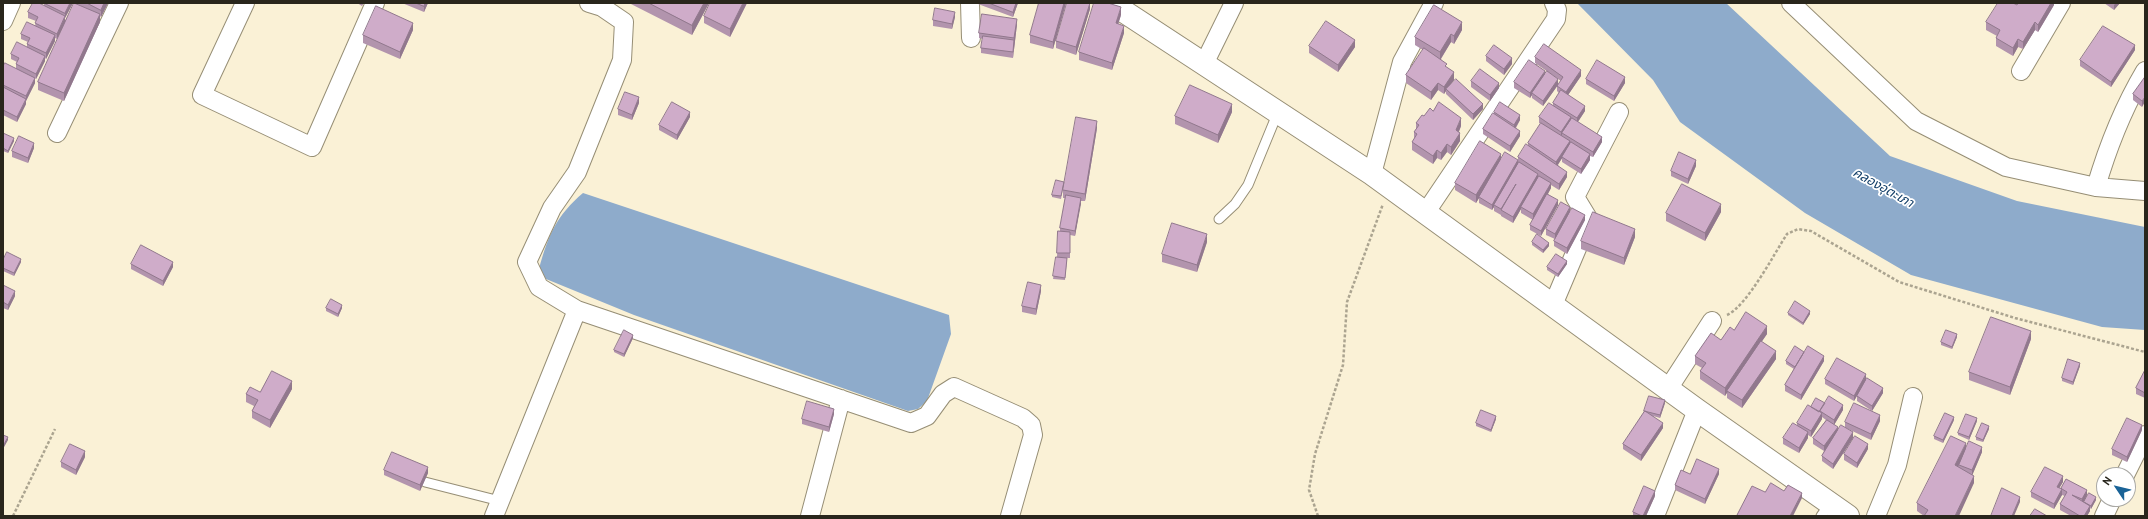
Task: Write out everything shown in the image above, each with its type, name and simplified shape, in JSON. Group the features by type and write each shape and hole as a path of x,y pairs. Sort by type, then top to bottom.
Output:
{"street":[{"path":"3,21 11,3"},
{"path":"58,133 119,3"},
{"path":"245,3 202,95 312,146 375,3"},
{"path":"588,3 602,7 624,22 622,60 577,172 552,208 527,262 539,287 577,310 911,423 927,416 943,394 954,387 1024,418 1031,425 1033,435 1010,516"},
{"path":"970,3 971,38"},
{"path":"1111,3 1278,112 1426,212 1668,389 1825,510 1848,516"},
{"path":"1204,64 1234,3"},
{"path":"1380,180 1402,62 1434,3"},
{"path":"1426,212 1556,19 1558,10 1554,3"},
{"path":"1791,3 1916,121 2006,167 2096,187 2145,191"},
{"path":"2021,71 2061,3"},
{"path":"2096,187 2116,127 2130,96 2145,71"},
{"path":"1553,305 1589,220 1575,197 1619,112"},
{"path":"497,508 577,310"},
{"path":"1668,389 1712,322"},
{"path":"1876,516 1897,465 1913,398"},
{"path":"810,516 841,399"},
{"path":"1655,516 1696,410"},
{"path":"2129,467 2145,435"}],"lane":[{"path":"1219,219 1235,204 1248,185 1278,112"},
{"path":"425,482 497,508"}],"path":[{"path":"1318,516 1308,490 1315,454 1343,365 1347,302 1380,180"},
{"path":"1712,322 1734,312 1747,297 1787,234 1798,229 1810,231 1899,282 2015,318 2145,352"},
{"path":"14,516 55,429"}],"water":[{"name":"คลองอุ่ตะเภา","path":"1577,3 1726,3 1890,156 2017,201 2145,227 2145,330 2102,327 1911,275 1805,213 1680,122 1653,80"},
{"path":"583,193 949,315 951,334 927,401 918,409 908,411 634,315 546,279 539,269 550,236 566,209"}],"building":[{"path":"33,3 39,3 65,16 57,34 35,23 38,17 28,12"},
{"path":"44,3 70,3 65,13"},
{"path":"74,3 100,14 64,93 38,82"},
{"path":"87,3 104,3 101,10"},
{"path":"416,3 425,3 424,6"},
{"path":"649,3 704,3 692,25"},
{"path":"710,3 743,3 730,29 704,16"},
{"path":"989,3 1016,3 1013,12"},
{"path":"1039,3 1064,3 1053,42 1030,35"},
{"path":"1067,3 1090,3 1076,47 1056,41"},
{"path":"1094,3 1108,3 1121,7 1116,23 1124,26 1112,63 1079,52"},
{"path":"1998,3 2013,3 2017,5 2018,3 2051,3 2038,25 2035,22 2023,42 2018,39 2013,48 1996,38 2000,30 1986,22"},
{"path":"1434,5 1462,22 1454,36 1451,34 1440,52 1415,37"},
{"path":"376,6 413,23 400,52 363,35"},
{"path":"935,8 955,12 952,24 933,20"},
{"path":"982,14 1017,19 1014,38 979,33"},
{"path":"1326,21 1355,40 1338,65 1309,46"},
{"path":"27,22 55,35 46,53 27,44 30,38 21,34"},
{"path":"2103,26 2135,45 2111,82 2080,60"},
{"path":"983,36 1014,40 1013,52 981,48"},
{"path":"17,42 45,56 36,74 16,64 19,58 11,54"},
{"path":"1544,44 1581,70 1566,92 1557,86 1563,77 1535,57"},
{"path":"1494,45 1512,58 1504,69 1486,56"},
{"path":"1424,48 1447,64 1445,66 1454,72 1444,87 1438,83 1431,92 1406,75"},
{"path":"1529,60 1545,71 1530,93 1514,82"},
{"path":"1597,60 1625,77 1614,96 1586,79"},
{"path":"5,63 35,78 26,96 3,85 3,67"},
{"path":"1480,69 1499,83 1490,95 1471,81"},
{"path":"1547,71 1558,79 1543,101 1532,93"},
{"path":"2145,77 2145,97 2142,101 2133,94"},
{"path":"1456,79 1483,104 1473,114 1446,89"},
{"path":"1190,85 1232,104 1218,135 1175,116"},
{"path":"3,87 26,99 17,117 3,110"},
{"path":"1561,90 1585,106 1577,118 1553,103"},
{"path":"625,92 639,97 632,115 618,109"},
{"path":"672,102 690,112 677,135 659,125"},
{"path":"1439,102 1461,118 1456,130 1460,133 1451,147 1447,144 1441,153 1437,150 1433,156 1412,142 1417,134 1414,132 1419,125 1416,123 1430,108 1433,111"},
{"path":"1500,102 1520,115 1514,125 1494,112"},
{"path":"1549,103 1571,117 1561,132 1539,117"},
{"path":"1493,113 1520,131 1510,146 1483,129"},
{"path":"1076,117 1097,121 1085,194 1063,190"},
{"path":"1572,118 1602,137 1593,152 1562,133"},
{"path":"1541,123 1570,141 1556,162 1528,143"},
{"path":"3,133 14,138 8,151 3,148"},
{"path":"19,136 34,143 28,158 12,151"},
{"path":"1480,141 1501,154 1476,195 1455,183"},
{"path":"1571,142 1590,154 1581,169 1562,157"},
{"path":"1526,144 1567,172 1559,184 1518,157"},
{"path":"1505,152 1518,160 1492,205 1479,197"},
{"path":"1679,152 1696,160 1688,179 1671,171"},
{"path":"1519,162 1538,174 1513,217 1501,210 1516,184 1501,209 1494,205"},
{"path":"1539,176 1551,183 1533,214 1521,207"},
{"path":"1056,180 1064,182 1061,196 1052,195"},
{"path":"1682,184 1721,204 1705,233 1666,213"},
{"path":"1547,194 1558,200 1541,231 1530,225"},
{"path":"1066,195 1081,198 1075,231 1060,228"},
{"path":"1561,202 1570,207 1555,234 1546,229"},
{"path":"1572,208 1585,215 1567,248 1554,241"},
{"path":"1593,212 1635,229 1624,258 1581,241"},
{"path":"1172,223 1207,234 1197,265 1162,254"},
{"path":"1058,231 1070,232 1070,253 1057,253"},
{"path":"1537,234 1549,243 1543,250 1532,242"},
{"path":"141,245 173,262 163,281 131,264"},
{"path":"7,252 21,259 14,273 3,268 3,260"},
{"path":"1556,254 1567,261 1558,274 1547,267"},
{"path":"1056,257 1067,258 1065,278 1053,276"},
{"path":"1028,282 1041,285 1036,309 1022,306"},
{"path":"3,285 15,291 8,305 3,302"},
{"path":"331,299 342,305 338,314 326,308"},
{"path":"1795,301 1810,311 1803,323 1788,313"},
{"path":"1746,312 1767,326 1725,388 1700,371 1706,363 1695,356 1711,333 1721,340 1730,327 1734,330"},
{"path":"1991,317 2031,331 2010,387 1969,372"},
{"path":"624,330 633,335 624,354 614,350"},
{"path":"1946,330 1957,334 1952,347 1941,342"},
{"path":"1761,341 1776,351 1742,400 1727,391"},
{"path":"1795,346 1804,352 1795,367 1786,361"},
{"path":"1808,346 1824,356 1801,395 1785,385"},
{"path":"1837,358 1866,374 1854,396 1825,379"},
{"path":"2068,359 2080,363 2073,382 2062,378"},
{"path":"2145,370 2145,393 2136,388"},
{"path":"272,371 292,381 270,420 252,411 258,400 246,394 250,387 260,392"},
{"path":"1867,378 1883,388 1872,406 1857,396"},
{"path":"1649,396 1665,400 1660,415 1644,411"},
{"path":"1829,396 1843,405 1834,420 1820,411"},
{"path":"1816,398 1825,403 1819,412 1811,407"},
{"path":"807,401 834,409 829,427 802,419"},
{"path":"1854,403 1880,415 1871,434 1845,422"},
{"path":"1808,405 1822,413 1811,431 1797,423"},
{"path":"1481,410 1496,416 1491,430 1476,423"},
{"path":"1645,411 1663,423 1641,455 1623,444"},
{"path":"1945,413 1954,417 1943,440 1934,436"},
{"path":"1966,414 1977,418 1969,437 1958,433"},
{"path":"2127,418 2142,425 2127,457 2112,449"},
{"path":"1827,420 1838,427 1824,446 1813,438"},
{"path":"1793,423 1808,432 1799,448 1783,438"},
{"path":"1982,423 1989,426 1983,440 1976,437"},
{"path":"1841,425 1853,432 1833,464 1822,456"},
{"path":"3,435 8,437 3,446"},
{"path":"1855,436 1868,444 1857,463 1844,454"},
{"path":"1951,436 1966,443 1955,465 1974,476 1955,516 1924,516 1928,510 1917,503"},
{"path":"1969,441 1982,447 1972,470 1959,465"},
{"path":"70,444 85,451 76,470 61,462"},
{"path":"392,452 428,467 420,485 384,470"},
{"path":"1697,459 1719,469 1705,499 1675,485 1681,470 1690,474"},
{"path":"2045,467 2063,476 2057,487 2062,489 2054,504 2031,492"},
{"path":"2066,479 2087,490 2082,499 2072,495 2090,506 2084,516 2080,516 2060,504 2067,492 2061,488"},
{"path":"1771,483 1784,491 1788,485 1802,493 1790,516 1737,515 1752,486 1765,492"},
{"path":"1644,486 1655,491 1642,516 1633,512"},
{"path":"2002,488 2020,497 2012,516 1991,516"},
{"path":"2089,493 2096,497 2091,506 2084,502"},
{"path":"2035,509 2047,516 2030,516"}]}
